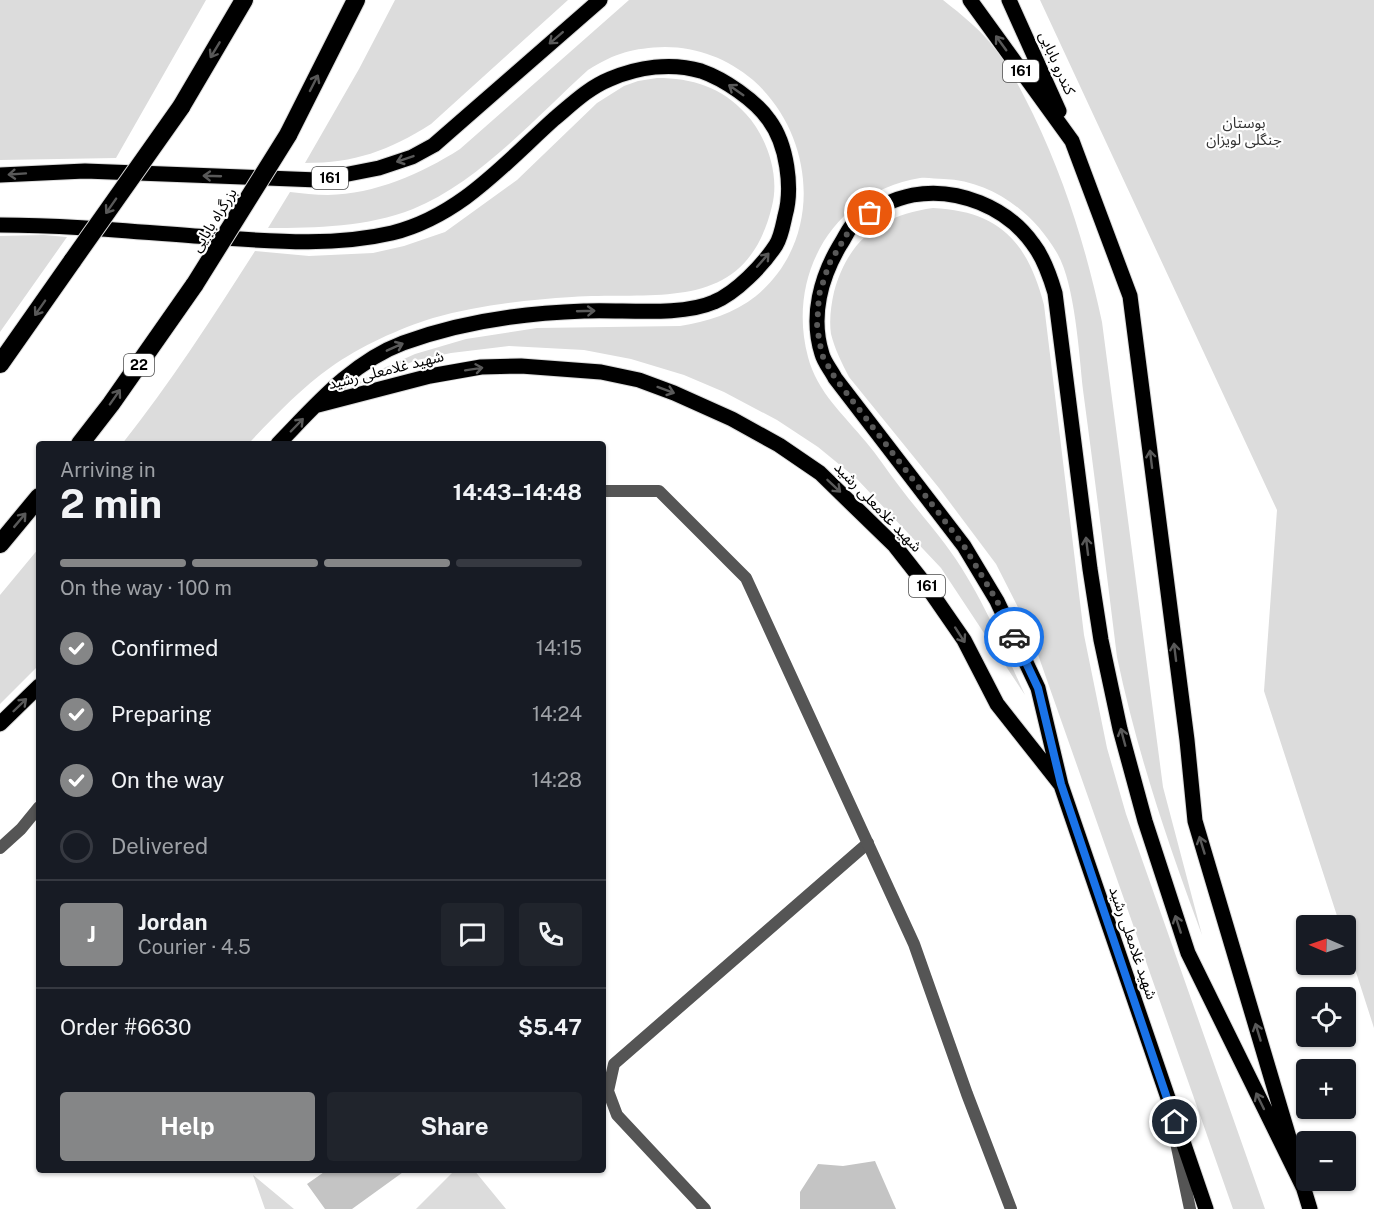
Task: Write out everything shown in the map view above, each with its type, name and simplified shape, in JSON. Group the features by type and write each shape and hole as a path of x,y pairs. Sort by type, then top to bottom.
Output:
{"highway":[{"path":"0,364 181,107 244,0"},
{"name":"بزرگراه بابایی","path":"82,441 195,284 288,135 356,0"},
{"path":"0,544 36,501"}],"main road":[{"name":"161","path":"0,175 85,171 318,180 379,168 412,157 434,145 600,0"},
{"name":"161","path":"970,0 1072,141 1130,296 1187,740 1195,821 1296,1161"},
{"name":"کندرو بابایی","path":"1009,0 1072,141"},
{"path":"0,225 48,225 281,242 358,239 391,233 435,218 458,204 481,187 581,95 606,80 635,69 674,66 702,71 738,90 769,120 780,144 789,176 787,210 778,243 741,286 713,303 681,310 586,310 527,314 445,329 399,344 363,363 315,406 281,441"},
{"path":"1061,784 1038,688 997,601 964,546 835,378 822,355 817,327 819,295 829,264 853,224 886,203 913,195 945,194 987,206 1006,216 1034,244 1047,268 1056,293 1090,570 1101,640 1120,729 1145,821 1188,953 1296,1173"},
{"name":"شهید غلامعلی رشید","path":"315,406 430,376 481,367 522,366 601,372 639,380 732,419 779,445 820,473 895,546 928,588 964,640 997,704 1061,784 1206,1209"},
{"path":"0,724 36,689"},
{"name":"161","path":"1305,1191 1310,1209"}],"street":[{"path":"606,491 659,491 746,578 914,944 1011,1209"},
{"path":"0,848 21,829 36,811"},
{"path":"606,1071 868,843"},
{"path":"614,1064 608,1091 617,1115 705,1209"},
{"path":"1167,1100 1190,1209"}],"green space":[{"path":"0,0 206,0 116,158 0,160"},
{"path":"395,0 568,0 431,124 371,154 340,161 305,163 359,69"},
{"path":"629,0 943,0 984,36 1011,73 1045,140 1065,191 1082,242 1102,322 1163,787 1202,935 1154,798 1117,657 1075,319 1068,282 1057,253 1036,224 995,192 962,181 920,178 890,186 863,200 841,219 824,242 811,268 804,296 803,326 808,357 818,381 957,561 989,617 1025,695 941,568 857,479 818,447 777,420 724,392 684,375 631,359 584,350 509,346 451,353 417,360 373,377 346,391 375,372 415,354 466,339 537,328 680,326 700,322 730,312 748,302 778,273 793,246 802,218 804,188 800,158 790,130 774,103 753,80 723,60 689,49 665,47 634,50 607,59 588,70 483,166 460,183 413,209 360,223 323,227 268,228 290,192 346,194 380,187 430,167 460,149"},
{"name":"بوستان جنگلی لویزان","path":"1040,0 1374,0 1374,1028 1356,972 1356,915 1337,915 1264,691 1277,510"},
{"path":"670,78 694,82 717,91 746,114 766,145 773,169 772,206 759,241 742,265 720,281 694,290 666,294 537,300 484,306 450,313 407,327 354,352 331,367 298,394 251,441 124,441 175,373 255,251 309,256 373,253 404,246 445,232 517,180 597,103 624,86 638,81"},
{"path":"933,208 956,210 976,216 1008,234 1020,248 1037,283 1044,305 1084,635 1107,748 1126,814 1265,1209 1233,1209 1029,629 996,564 939,488 849,377 833,340 830,318 834,292 848,258 858,244 883,224 914,211"},
{"path":"0,236 67,237 0,332"},
{"path":"36,552 36,668 0,704 0,595"},
{"path":"452,1173 476,1173 506,1209 416,1209"},
{"path":"253,1175 294,1209 265,1209"}],"building":[{"path":"875,1161 896,1209 800,1209 800,1192 818,1164 843,1166"},
{"path":"323,1173 402,1173 352,1209 325,1209 307,1184"}],"way so far":[{"path":"870,213 853,224 829,264 819,295 817,327 822,355 835,378 964,546 997,601 1014,637"}],"route":[{"path":"1014,637 1038,688 1061,784 1175,1122"}]}
